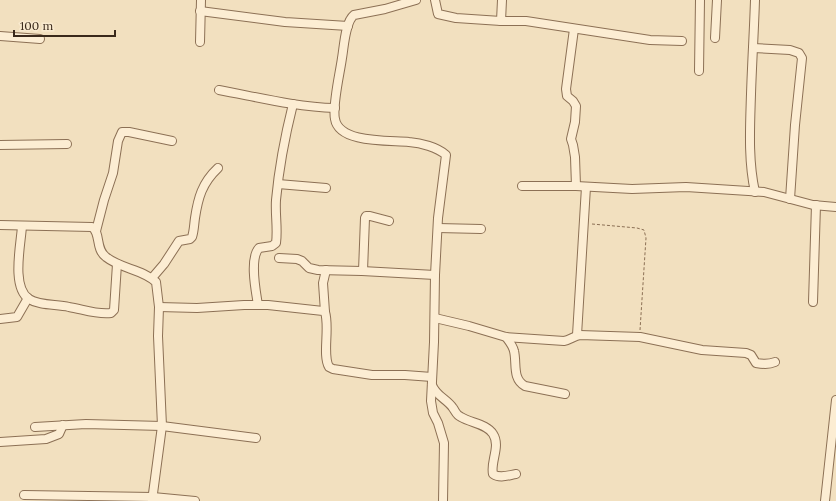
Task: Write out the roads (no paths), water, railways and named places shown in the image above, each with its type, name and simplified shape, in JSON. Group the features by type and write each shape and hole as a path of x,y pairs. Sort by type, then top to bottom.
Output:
{"street":[{"path":"200,42 201,0"},
{"path":"416,0 385,9 354,15 351,18 348,26 335,108 335,119 337,125 347,134 372,140 410,142 425,145 439,150 446,156 438,228 435,275 435,318 432,381 432,408 444,443 443,501"},
{"path":"435,0 436,12 440,16 501,21 530,21 650,40 682,41"},
{"path":"501,21 502,0"},
{"path":"699,71 700,0"},
{"path":"714,38 717,0"},
{"path":"755,0 750,159 750,169 755,192"},
{"path":"200,11 285,22 348,26"},
{"path":"574,29 566,89 567,96 573,100 576,106 575,122 571,139 575,157 576,186"},
{"path":"0,36 40,39"},
{"path":"753,48 790,50 799,53 802,58 795,125 790,199"},
{"path":"219,90 293,104 335,108"},
{"path":"258,305 255,281 255,257 259,248 272,246 276,243 276,203 278,184 284,140 293,104"},
{"path":"152,499 162,426 158,336 159,307 156,282 146,274 118,264 105,256 100,250 96,231 113,173 118,141 122,132 129,132 172,141"},
{"path":"0,145 67,144"},
{"path":"152,278 164,264 178,241 190,239 192,237 200,196 204,184 210,175 218,168"},
{"path":"278,184 326,188"},
{"path":"522,186 576,186 632,189 686,186 764,192 816,205 836,204"},
{"path":"577,335 586,187"},
{"path":"813,302 816,205"},
{"path":"363,271 366,216 389,221"},
{"path":"0,225 92,227 96,231"},
{"path":"22,226 18,274 22,290 28,298 34,302 111,313 114,310 118,264"},
{"path":"438,228 481,229"},
{"path":"279,258 297,259 309,268 326,270 435,275"},
{"path":"326,270 324,283 327,335 326,358 329,367 333,369 372,375 405,375 432,381"},
{"path":"0,319 17,317 28,298"},
{"path":"159,307 197,308 258,305 314,309 325,312"},
{"path":"435,318 506,337 568,341 575,335 640,337 702,350 746,353 751,355 756,363 770,364 775,362"},
{"path":"506,337 514,351 517,377 521,384 565,394"},
{"path":"432,381 436,392 453,408 456,414 485,427 494,435 495,451 492,466 493,474 501,477 516,474"},
{"path":"825,501 836,400"},
{"path":"35,427 86,424 162,426 256,438"},
{"path":"0,442 46,439 59,434 63,425"},
{"path":"24,495 194,501"}]}
